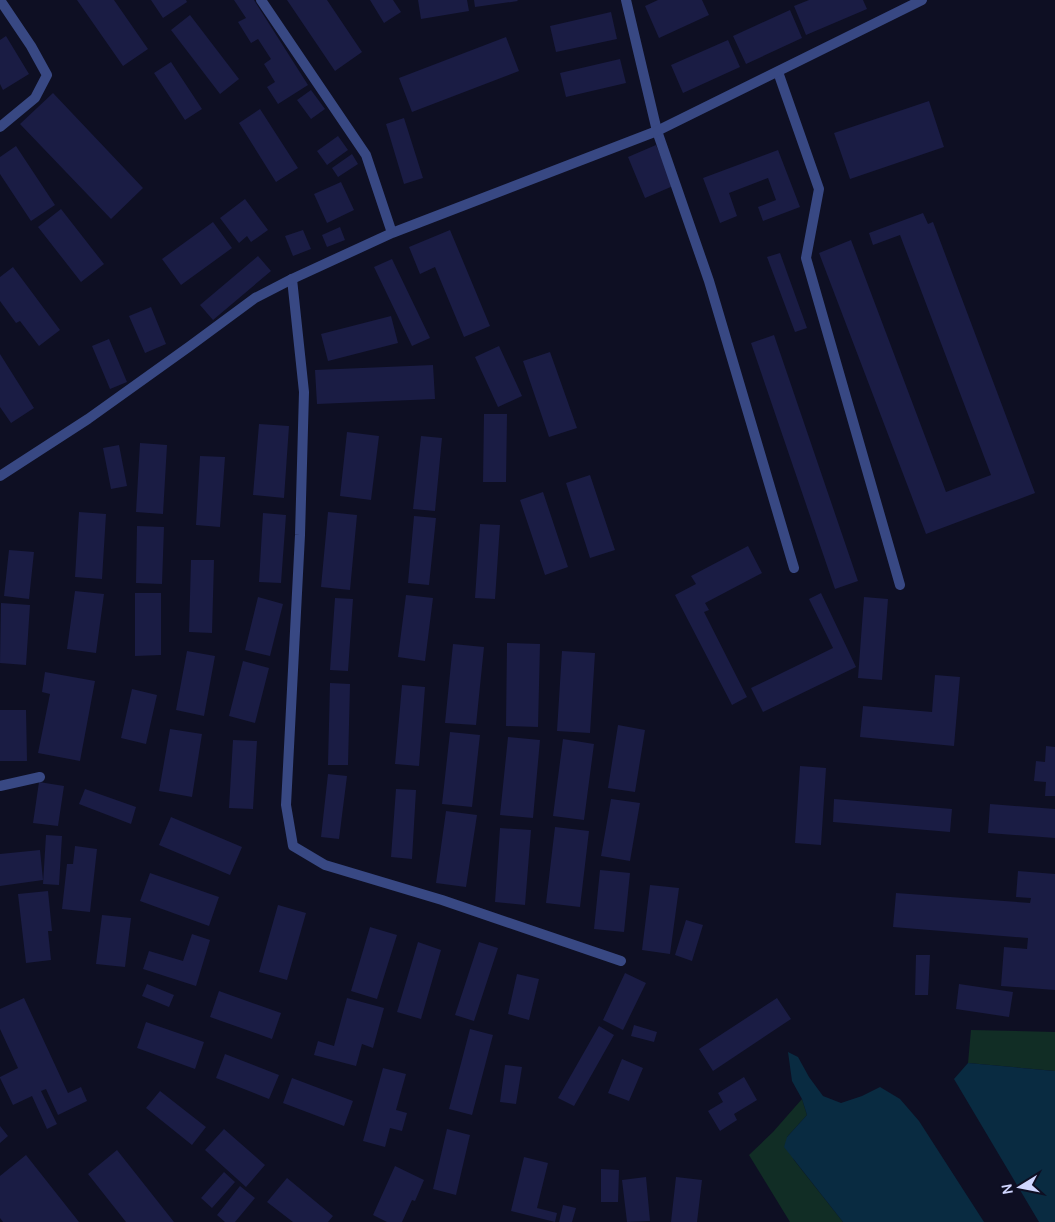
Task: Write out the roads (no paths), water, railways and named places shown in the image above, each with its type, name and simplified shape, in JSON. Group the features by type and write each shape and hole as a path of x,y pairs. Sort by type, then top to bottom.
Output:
{"street":[{"path":"0,0 31,46 46,75 35,98 0,127"},
{"path":"261,0 366,155 392,233"},
{"path":"626,0 657,131 709,281 794,568"},
{"path":"0,476 88,419 255,298 392,233 657,131 922,0"},
{"path":"778,72 819,189 806,258 900,585"},
{"path":"292,280 304,392 300,535 286,805 293,846 325,865 442,900 621,961"},
{"path":"0,786 40,777"}],"water":[{"path":"788,1052 798,1057 809,1077 823,1096 841,1103 880,1087 900,1099 919,1121 984,1222 843,1222 784,1147 787,1137 807,1115 802,1099 792,1081"},
{"path":"968,1063 1055,1071 1055,1222 1039,1222 954,1079"}]}
